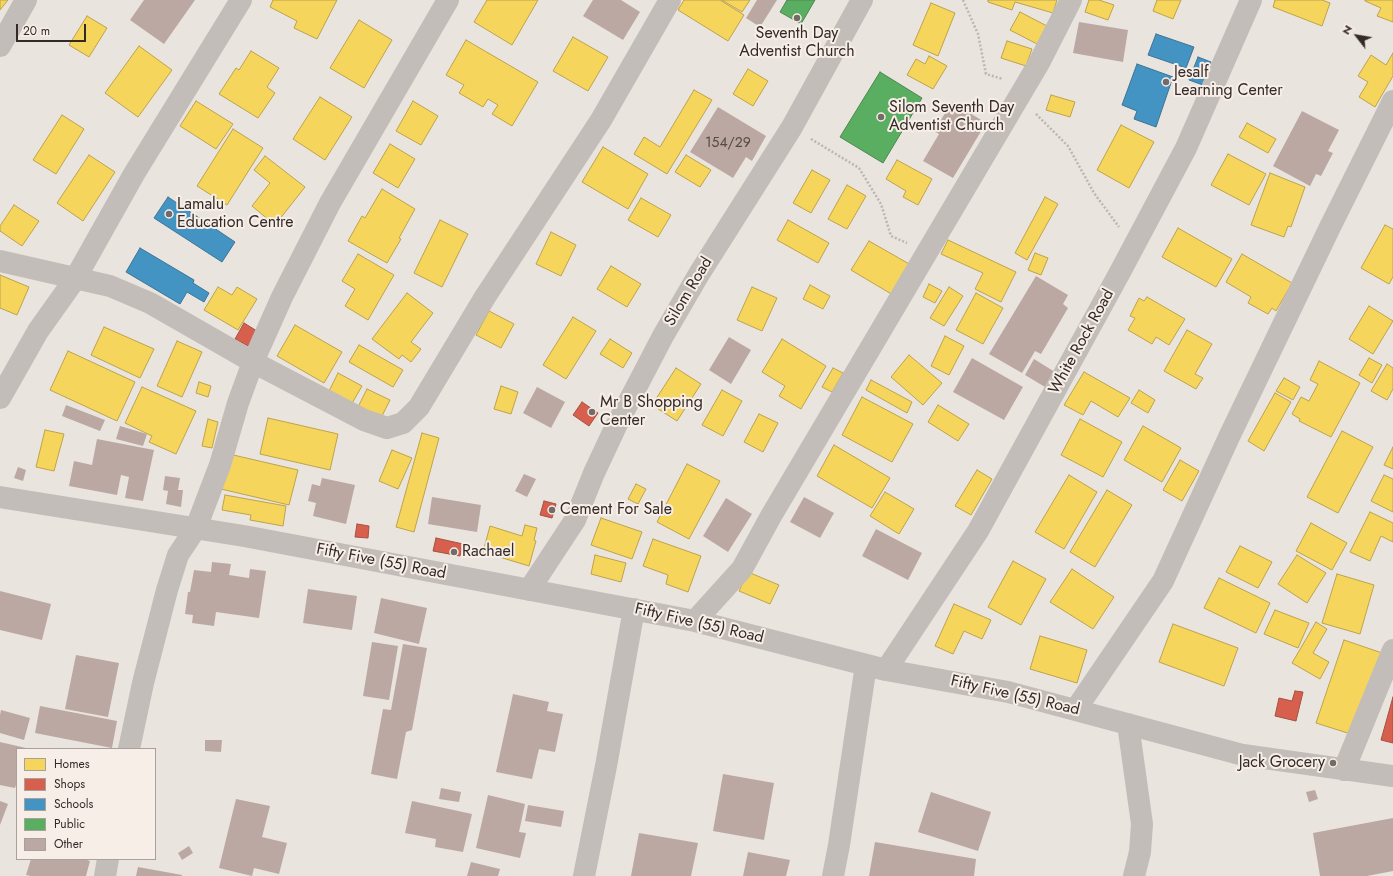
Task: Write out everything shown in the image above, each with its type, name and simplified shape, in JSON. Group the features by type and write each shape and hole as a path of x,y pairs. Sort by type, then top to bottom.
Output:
{"street":[{"path":"0,46 26,0"},
{"path":"0,398 38,331 75,279 134,174 240,0"},
{"path":"129,748 143,683 167,590 178,555 196,528 220,465 238,402 253,362 282,297 330,204 448,0"},
{"path":"0,261 110,286 150,303 253,362 364,420 387,428 403,423 419,406 485,297 601,120 670,0"},
{"name":"Silom Road","path":"529,590 575,520 594,473 616,426 663,336 699,274 792,127 862,0"},
{"path":"695,621 742,569 758,538 1039,63 1071,0"},
{"name":"White Rock Road","path":"876,667 978,531 1186,148 1251,0"},
{"path":"1076,709 1163,581 1236,423 1331,225 1393,101"},
{"name":"Fifty Five (55) Road","path":"0,497 196,528 695,621 876,667 1008,692 1243,755 1393,776"},
{"path":"584,876 606,766 634,610"},
{"path":"1344,770 1393,650"},
{"path":"833,876 876,667"},
{"path":"1128,724 1142,824 1140,852 1134,876"},
{"path":"105,876 108,860"}],"path":[{"path":"963,0 978,34 986,74 1022,91 1068,146 1094,193 1133,246"},
{"path":"792,127 859,168 881,204 891,236 927,253"}],"building: Homes":[{"path":"0,0 8,0 0,10"},
{"path":"273,0 337,0 317,39 294,28 297,21 270,7"},
{"path":"487,0 538,0 512,45 474,22"},
{"path":"684,0 720,0 744,15 728,41 678,10"},
{"path":"722,0 750,0 742,12"},
{"path":"988,0 1057,0 1053,13 1015,2 1012,10 988,2"},
{"path":"1089,0 1099,0 1114,5 1108,20 1085,12"},
{"path":"1157,0 1181,0 1173,19 1153,11"},
{"path":"1275,0 1322,0 1330,3 1322,26 1273,7"},
{"path":"1365,0 1393,0 1393,22 1377,16 1381,8"},
{"path":"931,3 955,13 938,56 913,45"},
{"path":"1020,12 1047,26 1037,44 1010,30"},
{"path":"87,16 107,28 89,57 69,45"},
{"path":"359,20 392,40 364,88 330,68"},
{"path":"573,37 608,57 588,91 553,71"},
{"path":"466,40 538,82 512,126 492,114 498,105 488,99 483,107 459,93 464,85 446,75"},
{"path":"1007,41 1032,49 1026,66 1001,58"},
{"path":"139,46 172,70 138,117 105,93"},
{"path":"251,51 279,68 267,87 275,93 258,118 219,94 236,68 239,70"},
{"path":"1393,53 1393,76 1375,107 1359,97 1368,82 1358,76 1371,55 1386,65"},
{"path":"929,56 947,66 933,89 907,75 916,59 925,64"},
{"path":"748,69 768,81 753,106 733,94"},
{"path":"694,90 712,100 667,174 634,154 644,137 660,147"},
{"path":"1051,95 1075,102 1070,117 1046,110"},
{"path":"320,97 352,117 325,160 293,139"},
{"path":"196,101 233,124 216,149 180,126"},
{"path":"413,101 438,116 421,145 396,131"},
{"path":"62,115 84,129 56,174 33,160"},
{"path":"1247,123 1276,139 1268,153 1239,137"},
{"path":"1121,125 1154,142 1129,188 1097,170"},
{"path":"233,129 263,148 227,205 197,186"},
{"path":"390,144 415,159 398,188 373,173"},
{"path":"603,147 648,174 628,209 582,182"},
{"path":"1228,154 1266,174 1249,205 1211,185"},
{"path":"89,155 115,172 83,221 57,203"},
{"path":"686,155 711,170 700,187 675,172"},
{"path":"265,156 305,187 275,225 252,206 270,183 254,170"},
{"path":"897,160 932,179 918,205 903,197 906,191 886,179"},
{"path":"812,170 830,180 811,213 793,203"},
{"path":"1270,173 1305,187 1291,227 1288,226 1284,237 1251,225"},
{"path":"847,185 866,196 847,229 828,219"},
{"path":"382,189 415,209 399,238 401,239 387,263 348,241 362,216 365,218"},
{"path":"1045,197 1058,204 1027,260 1015,253"},
{"path":"641,198 671,215 658,237 628,220"},
{"path":"14,205 39,221 22,246 0,231 0,226"},
{"path":"440,220 468,234 442,287 414,273"},
{"path":"788,220 829,243 818,263 777,240"},
{"path":"1385,225 1393,229 1393,277 1389,284 1361,268"},
{"path":"1178,228 1232,259 1216,287 1162,257"},
{"path":"551,232 576,245 561,276 536,264"},
{"path":"948,240 1016,272 1001,302 975,289 983,273 941,254"},
{"path":"869,241 911,265 893,295 851,270"},
{"path":"1035,253 1048,258 1041,275 1028,270"},
{"path":"358,254 394,275 368,320 345,306 355,289 342,281"},
{"path":"1242,254 1292,283 1276,311 1272,308 1268,314 1248,303 1251,297 1226,282"},
{"path":"611,266 641,284 627,307 597,289"},
{"path":"0,275 29,287 17,315 0,308"},
{"path":"929,284 942,291 935,303 923,297"},
{"path":"810,285 830,296 823,309 803,299"},
{"path":"218,287 232,295 237,287 257,299 238,330 204,310"},
{"path":"752,287 777,298 762,331 737,320"},
{"path":"949,287 963,296 944,326 930,318"},
{"path":"407,293 433,313 411,342 421,349 411,362 402,355 399,359 372,339"},
{"path":"976,293 1003,308 983,344 956,330"},
{"path":"1147,297 1185,319 1169,345 1156,337 1152,344 1128,330 1135,318 1130,316 1139,298 1144,301"},
{"path":"1369,306 1393,321 1373,354 1349,339"},
{"path":"489,311 514,324 501,348 476,335"},
{"path":"573,317 596,331 566,379 543,365"},
{"path":"295,325 342,352 324,383 277,356"},
{"path":"104,327 154,349 140,378 91,355"},
{"path":"1187,330 1212,344 1195,374 1203,378 1196,389 1164,371"},
{"path":"945,336 964,346 949,375 931,366"},
{"path":"610,339 632,353 623,368 600,354"},
{"path":"782,339 826,366 801,409 779,396 785,386 762,372"},
{"path":"177,341 202,352 182,397 157,386"},
{"path":"359,345 403,370 393,387 349,362"},
{"path":"68,351 135,382 117,421 50,390"},
{"path":"909,355 942,383 923,405 891,377"},
{"path":"1369,358 1382,365 1372,383 1359,375"},
{"path":"1319,361 1360,383 1331,437 1299,421 1300,419 1292,414 1301,397 1309,401 1318,384 1310,380"},
{"path":"1387,364 1393,368 1393,389 1387,400 1371,391"},
{"path":"676,368 701,384 677,421 652,405"},
{"path":"833,368 843,373 832,392 822,387"},
{"path":"1084,372 1130,398 1118,417 1091,401 1083,415 1064,405"},
{"path":"338,373 362,386 351,405 328,393"},
{"path":"1284,378 1300,387 1293,400 1276,391"},
{"path":"871,380 912,402 907,413 866,390"},
{"path":"199,382 211,386 208,397 196,393"},
{"path":"501,386 518,392 511,414 494,409"},
{"path":"142,387 196,411 176,454 149,442 152,436 125,423"},
{"path":"367,389 390,400 381,418 358,407"},
{"path":"722,390 742,401 723,436 702,425"},
{"path":"1139,390 1155,400 1148,413 1131,403"},
{"path":"1275,393 1291,402 1264,451 1248,441"},
{"path":"862,397 913,424 892,462 842,435"},
{"path":"938,405 969,424 958,441 928,422"},
{"path":"759,414 778,423 763,452 744,442"},
{"path":"268,418 338,434 330,470 260,454"},
{"path":"208,419 218,422 212,448 202,446"},
{"path":"1080,419 1122,442 1103,477 1061,455"},
{"path":"1143,426 1181,448 1162,482 1124,460"},
{"path":"45,430 64,434 54,471 36,467"},
{"path":"1342,431 1373,447 1338,513 1307,497"},
{"path":"422,433 439,438 414,532 396,527"},
{"path":"834,445 890,478 872,508 817,476"},
{"path":"1393,447 1393,469 1384,465"},
{"path":"392,450 412,458 398,489 379,481"},
{"path":"229,454 298,470 289,505 221,489"},
{"path":"1180,460 1199,471 1182,501 1163,490"},
{"path":"687,464 720,481 689,539 657,522"},
{"path":"977,470 992,479 971,515 955,506"},
{"path":"1069,475 1097,492 1064,549 1035,532"},
{"path":"1384,475 1393,479 1393,512 1371,501"},
{"path":"636,484 646,489 638,504 628,499"},
{"path":"1107,490 1132,505 1095,567 1070,552"},
{"path":"885,492 914,509 899,534 870,516"},
{"path":"225,495 286,506 283,526 250,520 251,515 222,510"},
{"path":"1370,512 1393,523 1393,542 1381,536 1370,561 1350,552"},
{"path":"601,518 642,532 632,559 591,545"},
{"path":"1311,523 1347,543 1332,570 1296,551"},
{"path":"525,525 537,528 534,540 536,541 529,566 483,552 490,526 522,536"},
{"path":"653,539 701,556 688,592 666,584 668,575 643,566"},
{"path":"1240,546 1272,562 1258,588 1226,572"},
{"path":"595,555 626,563 621,582 591,574"},
{"path":"1297,555 1326,573 1307,603 1278,584"},
{"path":"1013,561 1046,579 1021,625 988,607"},
{"path":"1072,569 1114,597 1093,629 1050,602"},
{"path":"748,572 779,585 770,604 739,591"},
{"path":"1337,574 1374,585 1360,634 1322,623"},
{"path":"1219,578 1270,603 1256,633 1204,608"},
{"path":"954,604 991,620 982,639 964,631 953,654 935,646"},
{"path":"1275,610 1309,623 1298,648 1264,634"},
{"path":"1316,622 1327,629 1313,653 1329,662 1320,679 1292,663"},
{"path":"1173,624 1238,648 1224,686 1159,662"},
{"path":"1040,636 1087,650 1077,683 1030,669"},
{"path":"1344,640 1385,654 1357,736 1316,723"}],"building: Shops":[{"path":"244,323 257,331 248,346 235,339"},
{"path":"582,402 598,413 589,426 573,415"},
{"path":"544,501 556,504 552,518 540,515"},
{"path":"357,524 369,526 368,538 355,537"},
{"path":"436,538 463,544 460,556 433,551"},
{"path":"1295,691 1303,692 1296,721 1275,716 1279,698 1292,701"},
{"path":"1393,697 1393,743 1381,740"}],"building: Schools":[{"path":"1156,34 1194,47 1186,68 1148,55"},
{"path":"1198,57 1211,62 1203,85 1189,80"},
{"name":"Jesalf Learning Center","path":"1137,64 1173,77 1156,127 1134,119 1137,111 1122,105"},
{"path":"168,197 235,242 222,262 154,218"},
{"path":"140,248 194,280 193,283 209,293 204,302 187,292 180,304 126,272"}],"building: Public":[{"name":"Seventh Day Adventist Church","path":"787,0 815,0 801,24 780,12"},
{"name":"Silom Seventh Day Adventist Church","path":"880,72 922,98 883,163 840,137"}],"building: Other":[{"path":"144,0 195,0 164,44 130,20"},
{"path":"593,0 621,0 640,12 623,40 583,16"},
{"path":"757,0 777,0 760,27 746,18"},
{"path":"1079,22 1128,30 1123,62 1073,53"},
{"path":"952,102 986,123 953,178 923,161 939,134 934,131"},
{"path":"718,107 766,136 752,161 746,157 733,178 690,152"},
{"path":"1302,111 1339,130 1328,151 1333,153 1321,176 1316,174 1310,186 1273,166"},
{"path":"1036,276 1068,295 1063,304 1068,308 1041,354 1035,351 1022,373 989,354"},
{"path":"729,337 751,350 731,384 709,370"},
{"path":"972,358 1023,387 1004,420 953,392"},
{"path":"1034,359 1055,372 1045,387 1025,375"},
{"path":"537,387 565,402 551,428 523,413"},
{"path":"66,405 105,420 100,431 62,416"},
{"path":"120,426 147,434 143,446 116,439"},
{"path":"97,439 154,450 143,501 125,498 129,477 121,475 117,495 69,486 74,461 92,465"},
{"path":"18,467 26,470 23,481 14,478"},
{"path":"524,474 536,479 527,497 515,491"},
{"path":"165,476 180,478 178,490 183,490 181,507 166,504 168,491 163,490"},
{"path":"322,478 355,485 346,524 313,516 316,503 308,501 312,484 320,486"},
{"path":"432,497 481,505 477,532 428,524"},
{"path":"804,497 834,513 820,538 790,522"},
{"path":"726,498 752,514 728,552 703,536"},
{"path":"876,529 922,553 908,580 862,556"},
{"path":"212,562 231,564 229,575 249,578 250,569 266,571 259,618 216,612 214,626 192,623 193,615 185,614 188,592 190,592 194,570 211,572"},
{"path":"308,589 357,596 352,630 303,623"},
{"path":"0,591 51,604 42,640 0,630"},
{"path":"381,598 427,608 419,644 374,633"},
{"path":"372,642 398,646 389,700 363,696"},
{"path":"403,644 427,648 412,730 406,732 397,779 371,774 383,709 391,710"},
{"path":"76,655 119,663 108,717 65,709"},
{"path":"513,694 549,702 547,711 563,714 555,752 539,749 532,779 496,772"},
{"path":"40,706 117,721 112,748 35,733"},
{"path":"1,710 30,718 24,740 0,733"},
{"path":"205,740 222,740 221,752 205,751"},
{"path":"0,742 26,748 16,748 15,788 0,785"},
{"path":"723,774 774,783 764,840 713,831"},
{"path":"441,788 461,792 459,802 439,799"},
{"path":"1315,790 1318,799 1309,802 1306,792"},
{"path":"931,792 991,812 978,851 918,832"},
{"path":"488,795 525,804 519,832 526,833 520,858 476,848"},
{"path":"236,799 270,806 262,837 287,843 279,874 254,868 252,876 219,868"},
{"path":"0,801 8,804 0,825"},
{"path":"412,801 472,814 463,852 435,847 436,839 405,833"},
{"path":"528,805 564,811 561,827 525,821"},
{"path":"1393,818 1393,871 1367,876 1320,876 1313,833"},
{"path":"639,833 698,843 691,876 631,876"},
{"path":"875,842 976,859 974,876 869,876"},
{"path":"189,846 193,853 182,860 178,853"},
{"path":"748,852 790,860 786,876 743,876"},
{"path":"31,860 90,861 86,876 26,875"},
{"path":"471,862 500,869 498,876 467,876"},
{"path":"138,867 182,875 182,876 136,876"}],"place":[{"name":"Seventh Day Adventist Church","path":"797,18"},
{"name":"Jesalf Learning Center","path":"1166,82"},
{"name":"Silom Seventh Day Adventist Church","path":"881,117"},
{"name":"Lamalu Education Centre","path":"169,214"},
{"name":"Mr B Shopping Center","path":"592,412"},
{"name":"Cement For Sale","path":"552,510"},
{"name":"Rachael","path":"454,552"},
{"name":"Jack Grocery","path":"1333,763"}]}
